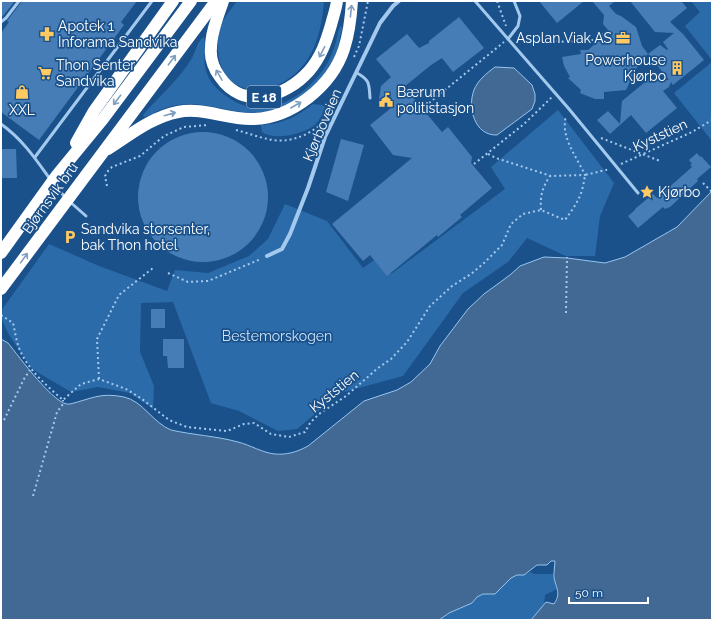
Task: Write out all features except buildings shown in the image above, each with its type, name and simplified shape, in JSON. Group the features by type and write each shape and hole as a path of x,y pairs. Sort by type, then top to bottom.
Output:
{"highway":[{"path":"81,141 94,111 173,1"},
{"path":"81,141 191,1"},
{"name":"Bjørnsvik bru","path":"1,289 216,1"},
{"name":"E 18","path":"223,1 212,38 211,49 214,66 224,83 242,94 252,97 277,94 293,86 302,78 316,62 326,44 330,25 336,10 337,1"},
{"path":"329,1 330,25"},
{"name":"E 18","path":"101,154 159,118 178,112 201,111 253,119 274,116 294,107 316,92 336,67 344,49 350,24 352,1"},
{"name":"Bjørnsvik bru","path":"1,252 81,141"}],"street":[{"name":"Kjørboveien","path":"266,256 282,249 290,234 308,188 325,137 380,23 393,6 399,1"}],"lane":[{"path":"1,22 19,1"},
{"path":"35,157 152,1"},
{"path":"475,1 569,109 638,193"},
{"path":"508,39 518,26 520,16 514,1"},
{"path":"357,73 364,77 368,82 370,98"},
{"path":"1,124 23,142 62,195 86,216"}],"path":[{"path":"497,1 505,22 508,39"},
{"path":"429,103 508,39 527,37 566,42 593,40"},
{"path":"474,164 524,124 556,94"},
{"path":"551,176 544,185 541,193 541,210 565,220 579,200 585,175 565,135 564,123 569,109"},
{"name":"Kyststien","path":"488,154 551,176 585,175 616,167 692,132 712,120"},
{"path":"589,133 660,160"},
{"path":"703,183 712,192"},
{"name":"Kyststien","path":"98,379 126,389 142,399 169,420 187,427 227,432 244,424 254,423 271,434 288,437 305,432 310,423 319,414 346,396 378,368 391,359 407,342 430,306 452,286 471,274 483,264 502,245 510,224 523,214 541,210"},
{"path":"168,273 188,282 208,281 266,256"},
{"path":"566,313 567,258"},
{"path":"33,496 57,412 63,404 63,400 81,384 98,379 97,339 119,295 153,268"},
{"path":"1,316 13,324 19,348 30,368 43,383 63,400"},
{"path":"4,420 30,370"}],"green space":[{"path":"237,1 324,1 322,19 315,46 306,62 289,79 276,86 263,89 250,89 238,86 229,78 222,67 218,51 218,39 223,21"},
{"path":"691,1 712,1 712,60 685,26 700,12"},
{"path":"341,25 342,28 339,44 330,66 313,87 292,103 267,112 254,113 238,112 206,105 186,104 167,107 144,117 143,115 181,74 192,58 200,41 204,37 204,60 206,71 213,85 226,96 239,104 252,107 266,107 292,99 314,81 325,67 334,49"},
{"path":"712,62 712,141 674,93"},
{"path":"313,104 322,105 325,107 319,120 311,128 298,133 282,136 268,135 262,132 261,125 289,119 301,113"},
{"name":"Bestemorskogen","path":"558,110 614,183 600,216 595,256 566,256 527,238 508,262 463,293 403,376 340,393 297,429 278,431 239,411 211,403 173,302 141,303 140,352 154,386 153,409 130,393 98,387 71,392 32,369 9,335 1,318 1,311 49,244 99,266 167,291 175,270 208,273 249,256 268,239 285,204 327,221 363,268 377,258 391,274 505,189 491,167"},
{"path":"530,572 535,574 553,574 557,589 545,595 544,604 531,620 439,620 449,613 471,603 483,594 495,594 514,576"}],"shaded area":[{"path":"495,67 514,68 532,85 535,94 535,101 532,109 497,135 489,134 483,131 478,126 472,112 472,97 476,86 483,77"},
{"path":"712,191 712,620 531,620 546,602 554,604 557,599 558,592 554,577 555,561 551,561 547,565 537,565 524,575 517,575 511,578 495,594 483,594 477,597 472,603 449,613 439,620 1,620 1,339 8,343 28,369 47,390 64,403 70,404 90,398 108,395 124,397 137,403 165,427 171,430 243,443 261,451 270,453 288,453 308,446 364,401 397,390 411,382 430,364 440,346 468,309 484,294 520,266 544,257 567,258 605,263 625,257 677,227"}],"place":[{"name":"Apotek 1 Inforama Sandvika","path":"47,34"},
{"name":"Asplan Viak AS","path":"623,38"},
{"name":"Powerhouse Kjørbo","path":"677,68"},
{"name":"Thon Senter Sandvika","path":"45,73"},
{"name":"XXL","path":"22,92"},
{"name":"Bærum politistasjon","path":"386,100"},
{"name":"Kjørbo","path":"647,192"},
{"name":"Sandvika storsenter, bak Thon hotel","path":"70,237"}]}
